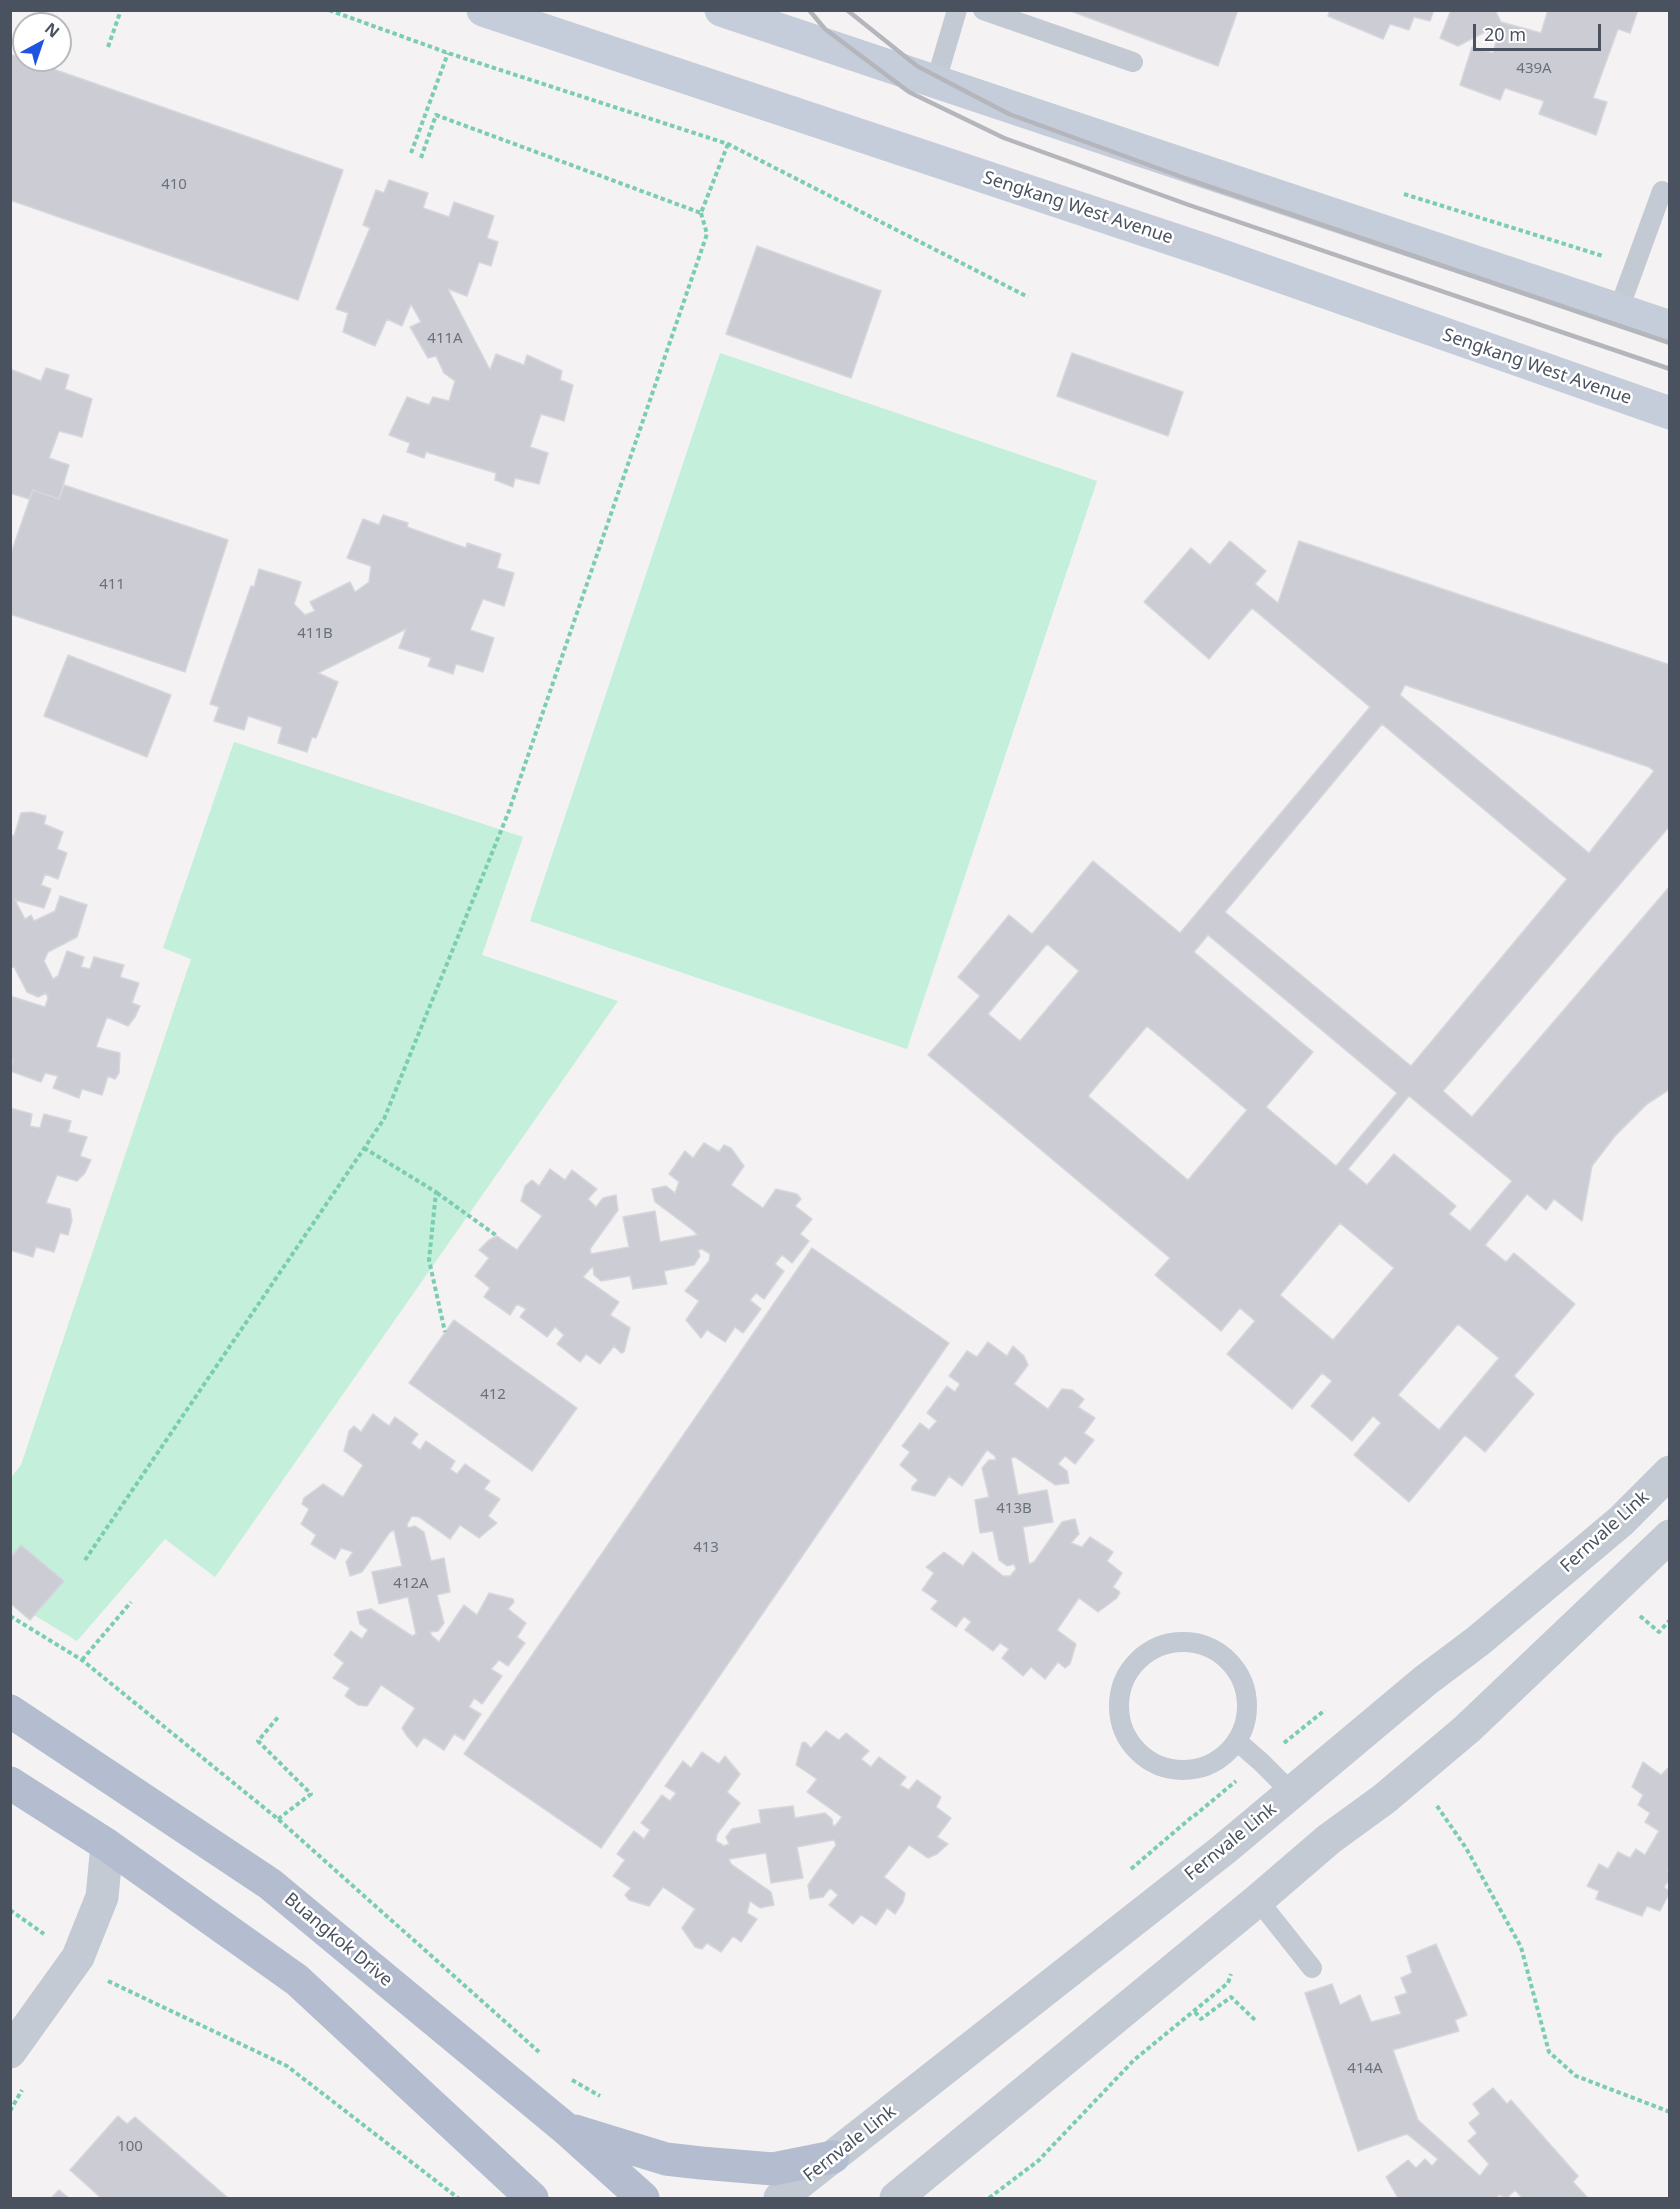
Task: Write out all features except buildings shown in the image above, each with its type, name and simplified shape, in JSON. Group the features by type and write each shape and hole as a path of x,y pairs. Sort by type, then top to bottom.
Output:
{"main road":[{"name":"Sengkang West Avenue","path":"483,10 1211,252 1670,413"},
{"path":"721,10 1670,327"},
{"name":"Buangkok Drive","path":"10,1711 270,1884 565,2128 643,2199"},
{"path":"10,1783 107,1845 297,1980 532,2199"},
{"path":"565,2128 666,2159 773,2169 833,2157"}],"street":[{"name":"Fernvale Link","path":"780,2199 1223,1850 1621,1521 1670,1472"},
{"path":"896,2199 1329,1839 1384,1800 1467,1729 1670,1536"},
{"path":"10,2052 78,1957 102,1898 107,1845"}],"lane":[{"path":"936,81 957,10"},
{"path":"983,10 1133,62"},
{"path":"1619,309 1662,191"},
{"path":"1161,1645 1209,1647 1232,1663 1245,1688 1247,1716 1238,1742 1211,1765 1176,1771 1143,1758 1122,1729 1118,1698 1129,1669 1152,1649 1161,1645"},
{"path":"1238,1742 1292,1793"},
{"path":"1258,1900 1312,1968"}],"path":[{"path":"108,47 121,10"},
{"path":"329,10 448,53 728,144 1028,297"},
{"path":"411,153 448,53"},
{"path":"421,158 436,115 701,213"},
{"path":"85,1560 384,1119 509,811 707,234 701,213 728,144"},
{"path":"364,1148 436,1192 497,1236"},
{"path":"436,1192 429,1260 445,1332"},
{"path":"82,1660 131,1602"},
{"path":"1647,1608 1639,1615 1659,1632 1670,1620"},
{"path":"10,1616 82,1660 278,1819 544,2056"},
{"path":"278,1819 311,1794 258,1741 279,1716"},
{"path":"1444,1813 1521,1947 1549,2052 1576,2076 1670,2112"},
{"path":"10,1910 78,1957 109,1982 287,2066 458,2199"},
{"path":"989,2199 1038,2161 1134,2060 1195,2012 1228,1983 1231,1975 1284,1932"},
{"path":"1195,2012 1201,2019 1231,1997 1255,2020"},
{"path":"570,2079 601,2096"}],"green space":[{"path":"720,353 1097,481 907,1049 530,921"},
{"path":"234,742 523,837 482,955 618,1001 215,1577 165,1539 77,1641 11,1601 10,1479 21,1465 191,959 163,948"}],"railway":[{"path":"809,10 825,29 909,92 1004,138 1189,205 1670,369"},
{"path":"847,10 917,66 1009,114 1190,180 1670,343"}]}
